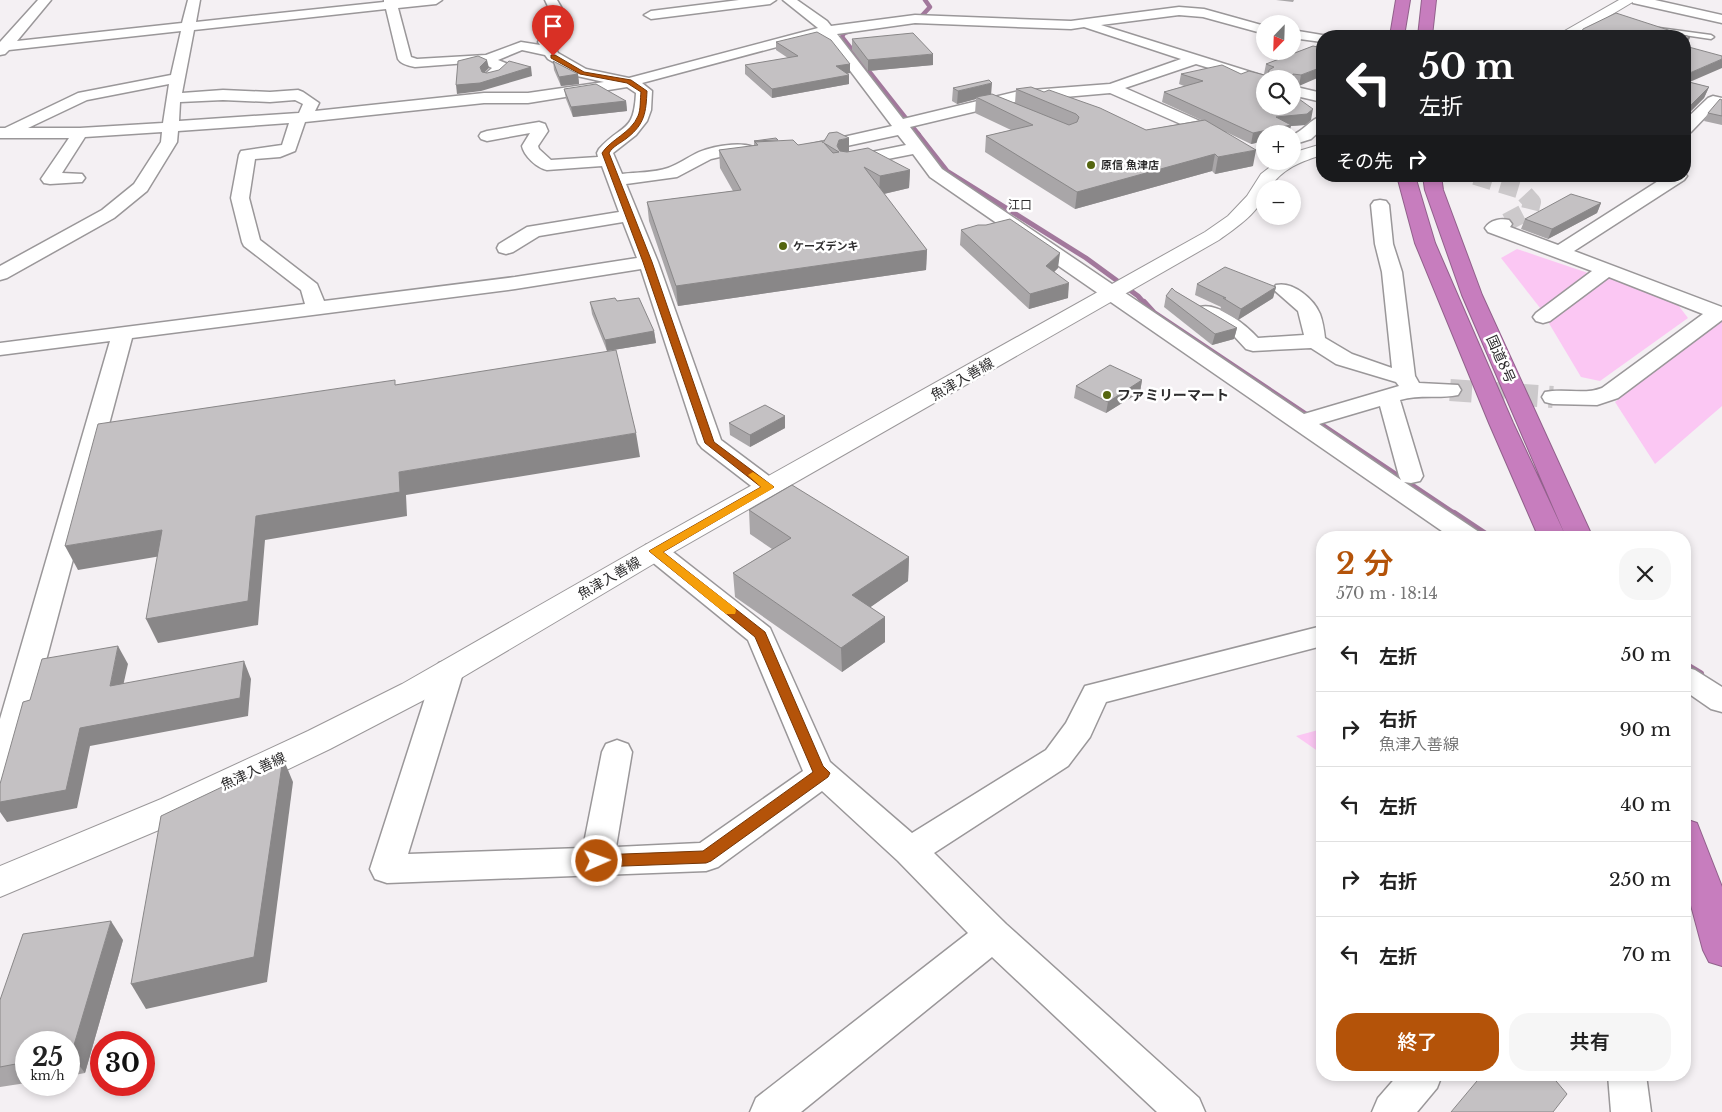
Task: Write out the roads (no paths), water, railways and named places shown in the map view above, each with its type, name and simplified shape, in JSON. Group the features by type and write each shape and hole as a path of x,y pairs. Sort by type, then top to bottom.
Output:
{"highway":[{"path":"1399,30 1403,0"},
{"path":"1426,30 1429,0"},
{"name":"国道8号","path":"1408,182 1426,243 1501,423 1550,531"},
{"name":"国道8号","path":"1433,182 1434,190 1472,295 1577,531"},
{"path":"1691,849 1701,876 1722,950"}],"main road":[{"path":"1579,30 1605,18 1629,0"},
{"path":"1301,156 1316,151"},
{"name":"魚津入善線","path":"0,882 173,809 302,748 412,692 655,551 1212,236 1235,220 1254,198 1267,178 1277,170"}],"street":[{"path":"2,48 45,0"},
{"path":"0,274 108,214 142,187 169,142 172,126 173,98 194,0"},
{"path":"2,48 391,2 436,0"},
{"path":"551,0 560,17 558,25 548,34 545,42 553,56 582,73 629,82 644,91 642,115 627,135 609,147 605,153 628,216 648,262 710,443 768,487"},
{"path":"651,15 770,0"},
{"path":"789,0 822,24 828,31 936,173 1460,531"},
{"path":"1638,0 1722,19"},
{"path":"391,2 405,59 408,62 465,58 487,59 521,46 549,51"},
{"path":"1145,2 1190,7 1256,27"},
{"path":"1,134 80,133 302,118 450,101 484,98 528,98 629,82 790,38 914,19 935,13 1052,25 1082,24 1190,7"},
{"path":"1082,24 1256,78"},
{"path":"1301,35 1316,37"},
{"path":"487,59 503,67 490,76"},
{"path":"799,150 902,127 1019,96 1112,88 1196,60"},
{"path":"1,134 83,96 177,78"},
{"path":"1112,88 1212,132"},
{"path":"1301,92 1316,96"},
{"path":"173,98 222,95 270,97 298,95 311,103 289,148 280,152 247,155 240,198 251,242 310,288 316,308"},
{"path":"528,98 540,131 530,146 531,152 547,165 608,161"},
{"path":"1691,121 1713,101 1722,103"},
{"path":"991,102 1017,113"},
{"path":"257,120 266,104"},
{"path":"1301,137 1316,126"},
{"path":"488,136 539,127"},
{"path":"76,178 50,179 80,133"},
{"path":"847,162 917,148"},
{"path":"615,180 671,173 706,155 724,151 742,149 749,153 768,152"},
{"path":"1560,252 1669,182"},
{"path":"1380,205 1384,244 1392,272 1409,383"},
{"path":"506,248 534,231 628,216"},
{"path":"1503,224 1494,228 1720,314"},
{"path":"0,349 515,283 648,262"},
{"path":"1542,317 1606,270"},
{"path":"1283,289 1306,305 1312,320 1315,341"},
{"path":"1190,301 1241,332 1253,345"},
{"path":"1553,397 1597,398 1610,394 1720,314"},
{"path":"0,773 123,333"},
{"path":"1205,358 1253,345 1315,341 1344,359 1409,383 1450,390"},
{"path":"1301,422 1388,396 1409,383"},
{"path":"1388,396 1411,476"},
{"path":"655,551 760,635 818,769 910,851 993,936 1185,1112"},
{"path":"910,851 1057,758 1079,729 1095,694 1316,638"},
{"path":"450,670 387,870 706,857 823,773"},
{"path":"1691,681 1722,701"},
{"path":"597,861 617,752"},
{"path":"770,1112 993,936"},
{"path":"1392,1112 1418,1081"},
{"path":"1628,1081 1631,1112"}],"lane":[{"path":"1654,29 1661,30"},
{"path":"1691,34 1710,37"}],"waterway":[{"path":"917,21 930,7 925,0"},
{"path":"854,30 844,33 842,37 919,135"},
{"path":"918,134 947,171 1086,258 1138,296 1145,304"},
{"path":"1144,302 1154,313 1456,515"},
{"path":"1454,514 1480,531"},
{"path":"1691,669 1700,674"}],"tunnel":[{"path":"1495,182 1521,190 1532,202 1530,210 1503,224"},
{"path":"1450,390 1553,397"}],"place":[{"name":"原信 魚津店","path":"1091,165"},
{"name":"ケーズデンキ","path":"783,246"},
{"name":"ファミリーマート","path":"1107,395"}],"district":[{"name":"江口","path":"1020,204"}]}
